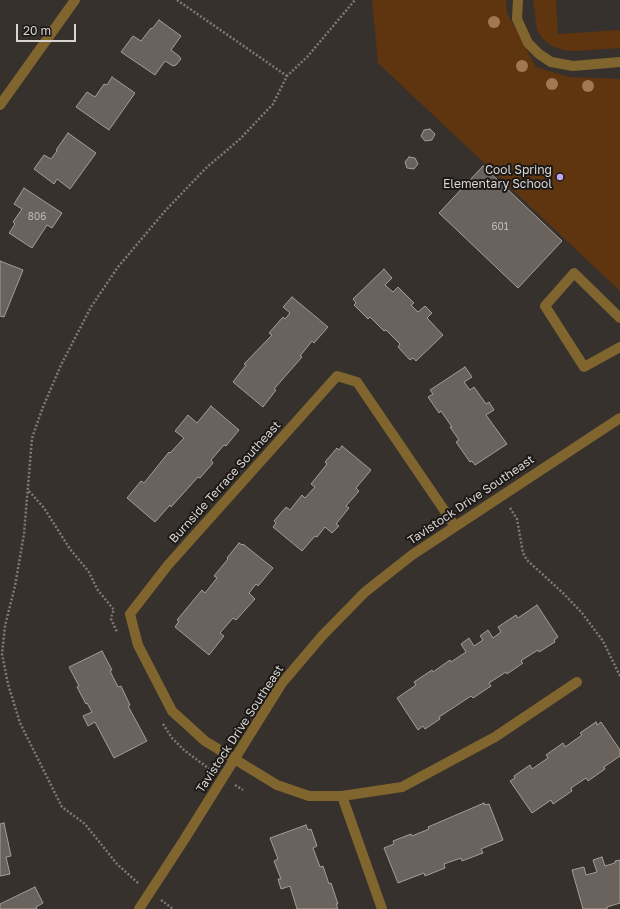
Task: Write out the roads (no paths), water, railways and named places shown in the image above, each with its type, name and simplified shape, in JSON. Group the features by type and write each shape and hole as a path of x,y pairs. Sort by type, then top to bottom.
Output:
{"street":[{"path":"0,106 75,0"},
{"path":"518,0 518,19 528,43 539,54 551,62 573,66 620,62"},
{"path":"620,318 574,273 545,306 584,367 620,347"},
{"name":"Burnside Terrace Southeast","path":"234,759 205,741 172,711 138,645 130,614 168,565 337,376 357,382 455,526"},
{"name":"Tavistock Drive Southeast","path":"139,909 282,684 322,636 365,592 412,555 620,418"},
{"path":"234,759 277,785 308,796 342,796 402,787 495,737 577,682"},
{"path":"342,796 382,909"}],"place":[{"name":"Cool Spring Elementary School","path":"560,177"}]}
